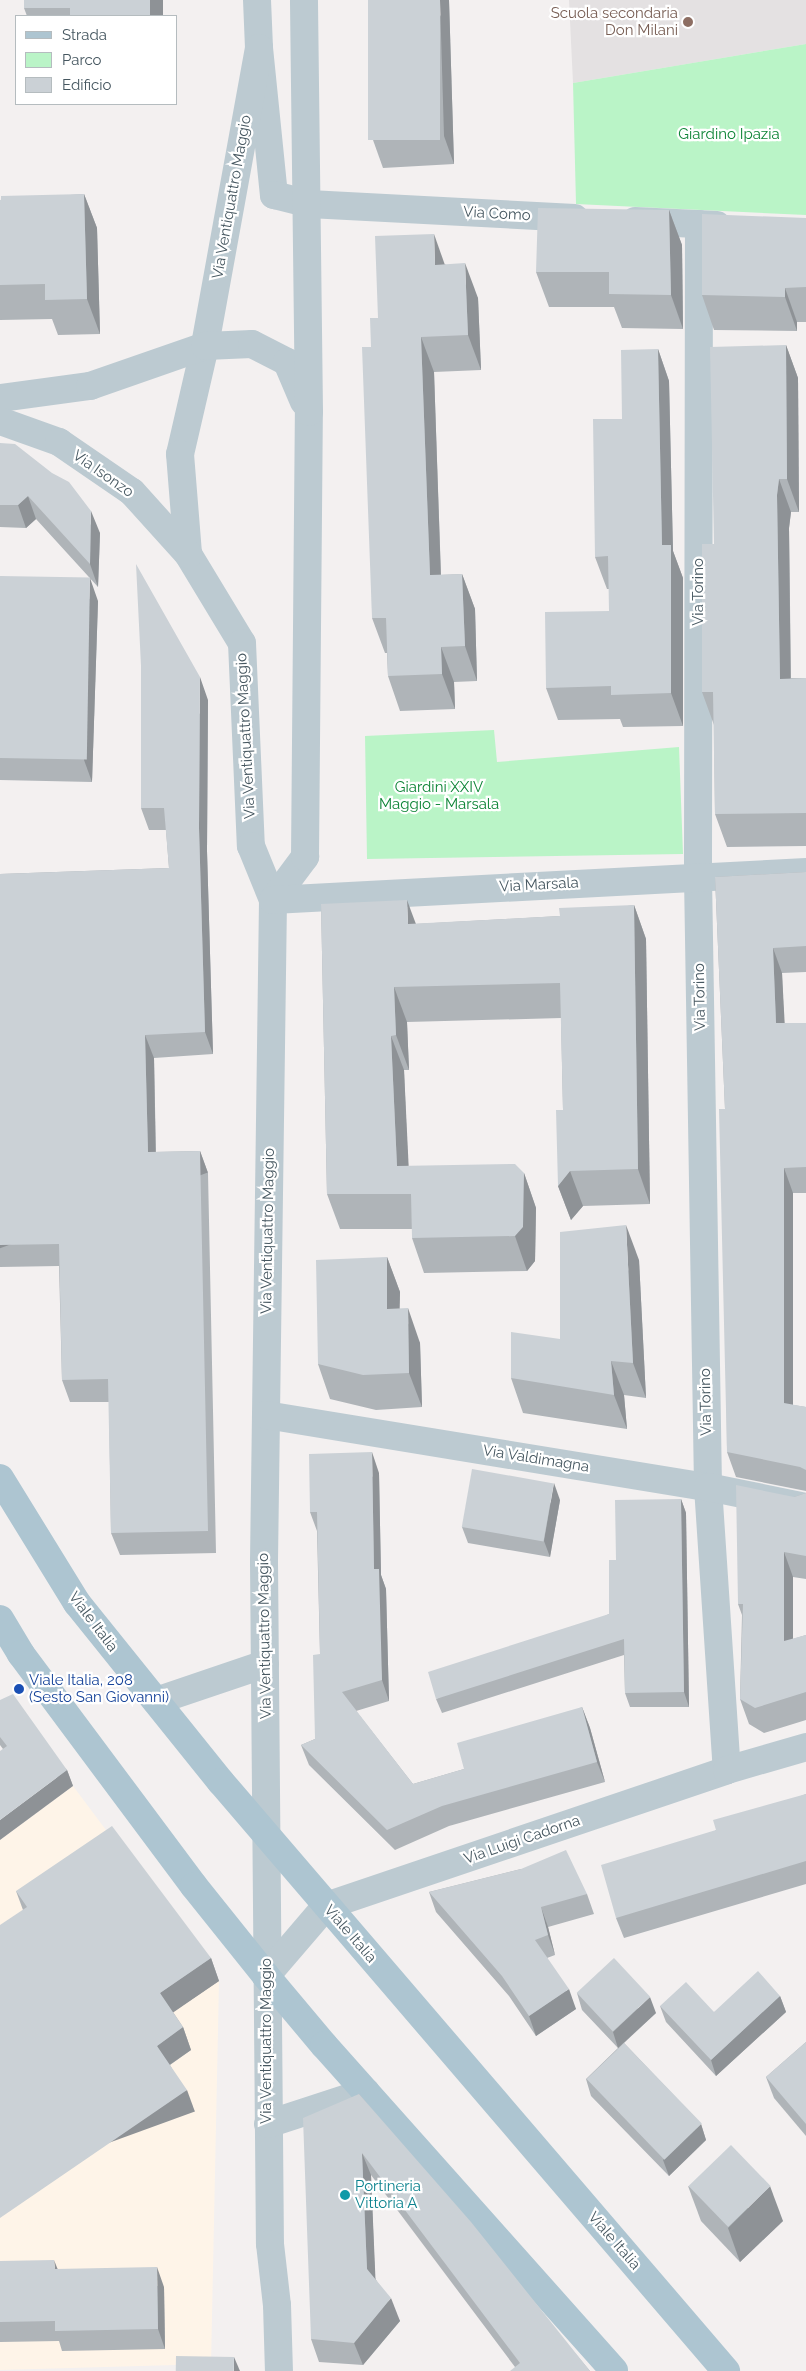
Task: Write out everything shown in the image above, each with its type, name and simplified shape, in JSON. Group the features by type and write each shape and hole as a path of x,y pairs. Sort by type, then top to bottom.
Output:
{"main road":[{"name":"Viale Italia","path":"0,1478 77,1603 156,1702 267,1838 726,2371"},
{"path":"0,1619 21,1654 194,1886 266,1976 366,2092 614,2371"}],"street":[{"name":"Via Ventiquattro Maggio","path":"257,0 258,48 274,195 309,204"},
{"path":"272,900 305,857 309,204 304,0"},
{"name":"Via Ventiquattro Maggio","path":"258,48 206,346 180,454 188,554 242,643 251,846 272,900 266,1415 266,1976 270,2252 277,2305 278,2371"},
{"name":"Via Como","path":"309,204 738,226"},
{"name":"Via Torino","path":"699,224 698,877 708,1488 727,1770"},
{"path":"0,398 90,386 206,346 252,344 287,362 309,412"},
{"name":"Via Isonzo","path":"0,421 59,442 132,492 188,554"},
{"name":"Via Marsala","path":"272,900 806,872"},
{"name":"Via Valdimagna","path":"266,1415 708,1488 806,1508"},
{"path":"156,1702 265,1664"},
{"name":"Via Luigi Cadorna","path":"326,1906 727,1770 806,1747"},
{"path":"266,1976 326,1906"},
{"path":"268,2124 366,2092"}],"shaded area":[{"name":"Scuola secondaria Don Milani","path":"569,0 806,0 806,44 573,83"},
{"path":"73,1786 219,1981 211,2364 0,2370 0,1840"}],"green space":[{"name":"Giardino Ipazia","path":"806,44 806,215 576,204 573,83"},
{"name":"Giardini XXIV Maggio - Marsala","path":"494,730 497,762 679,747 683,854 367,859 365,736"}],"building":[{"path":"24,0 150,0 150,15 70,15 70,8 24,8"},
{"path":"368,0 440,0 440,140 368,140"},
{"path":"84,194 87,299 45,300 45,284 0,285 1,196"},
{"path":"538,208 669,210 671,295 609,294 609,272 536,272"},
{"path":"702,214 806,218 806,287 785,288 785,297 702,295"},
{"path":"434,234 435,265 465,263 468,335 421,337 430,575 462,574 465,646 441,647 442,674 388,676 386,618 372,618 362,347 371,347 370,318 378,318 375,236"},
{"path":"786,345 787,479 779,479 777,495 780,679 806,678 806,813 715,814 713,692 702,692 702,544 714,544 710,347"},
{"path":"658,349 662,545 671,545 671,693 611,695 611,686 546,688 545,612 609,611 608,556 595,557 593,419 622,419 621,350"},
{"path":"0,443 15,444 52,473 69,482 91,511 90,564 28,496 18,505 0,505"},
{"path":"136,564 200,677 199,828 205,1032 145,1035 148,1152 200,1151 208,1531 111,1533 108,1379 62,1380 59,1244 0,1245 0,874 169,868 164,808 141,808 141,666"},
{"path":"0,576 90,578 87,760 0,758"},
{"path":"806,872 806,946 773,948 776,1023 806,1023 806,1167 784,1168 784,1403 806,1407 806,1470 800,1467 727,1452 719,1109 725,1109 715,877"},
{"path":"407,900 408,924 560,916 559,908 634,905 638,1169 570,1171 558,1186 556,1110 563,1110 560,983 394,987 396,1035 391,1036 397,1166 515,1164 524,1173 523,1227 515,1236 412,1238 411,1194 327,1194 321,904"},
{"path":"626,1225 633,1363 611,1361 614,1395 511,1378 511,1332 560,1339 560,1232"},
{"path":"387,1257 387,1309 408,1308 409,1373 363,1375 318,1364 316,1260"},
{"path":"372,1452 374,1569 379,1569 382,1680 342,1692 413,1784 464,1769 457,1743 582,1707 597,1762 442,1806 387,1830 301,1745 315,1739 313,1655 320,1654 317,1512 310,1512 309,1454"},
{"path":"472,1469 554,1483 543,1542 462,1527"},
{"path":"736,1485 794,1497 806,1493 806,1556 784,1552 784,1641 806,1635 806,1692 755,1708 740,1699 743,1604 738,1604"},
{"path":"681,1499 684,1692 625,1693 624,1639 436,1699 428,1672 609,1614 609,1560 616,1560 615,1500"},
{"path":"13,1694 67,1770 0,1820 0,1751 7,1746 0,1737 0,1700"},
{"path":"806,1794 806,1861 616,1918 601,1865 716,1830 713,1820"},
{"path":"112,1826 211,1958 160,1993 183,2027 157,2046 187,2090 0,2218 0,1925 27,1907 16,1891"},
{"path":"566,1850 587,1894 541,1907 548,1935 535,1940 569,1989 529,2016 502,1976 429,1892 521,1869"},
{"path":"614,1958 650,1997 613,2032 577,1993"},
{"path":"758,1971 780,1996 711,2060 660,2006 686,1982 714,2012"},
{"path":"806,2042 806,2124 766,2077"},
{"path":"624,2043 702,2124 664,2160 587,2079"},
{"path":"359,2094 471,2222 590,2371 510,2371 520,2363 362,2153 367,2269 391,2298 354,2343 311,2339 303,2118"},
{"path":"731,2145 771,2186 728,2227 689,2186"},
{"path":"54,2260 55,2269 157,2267 158,2329 55,2331 55,2321 0,2322 0,2261"},
{"path":"176,2356 234,2357 234,2371 176,2371"}],"place":[{"name":"Scuola secondaria Don Milani","path":"688,22"},
{"name":"Viale Italia, 208 (Sesto San Giovanni)","path":"19,1689"},
{"name":"Portineria Vittoria A","path":"345,2195"}]}
